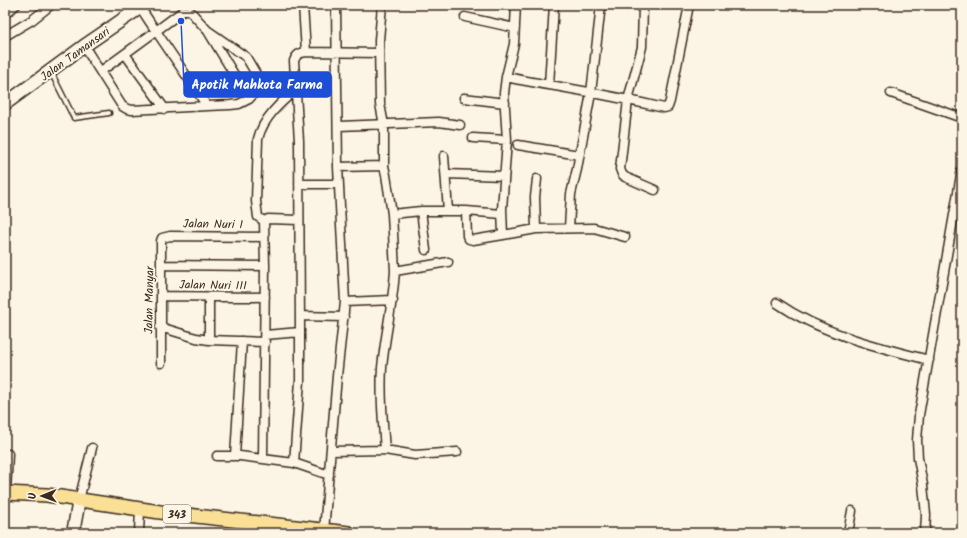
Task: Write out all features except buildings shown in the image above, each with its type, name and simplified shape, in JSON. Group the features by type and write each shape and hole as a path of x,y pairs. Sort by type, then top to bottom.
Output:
{"main road":[{"name":"Jalan Tamansari","path":"5,104 84,46 143,7"},
{"name":"343","path":"6,493 47,495 140,509 347,533"},
{"path":"73,533 79,500"}],"street":[{"path":"5,14 16,5"},
{"path":"5,36 32,20 52,5"},
{"path":"303,5 306,52"},
{"path":"324,531 345,302 338,167 339,126 336,5"},
{"path":"382,5 379,40 380,104 384,125 384,166 392,214 395,271 382,368 381,400 385,450"},
{"path":"503,234 502,214 507,140 504,93 506,77 514,44 516,5"},
{"path":"549,85 554,5"},
{"path":"569,228 571,194 578,170 579,155 591,93 601,5"},
{"path":"643,5 642,47 628,100 620,161 620,172 624,178 655,190"},
{"path":"506,77 664,108 668,106 670,101 689,5"},
{"path":"143,7 156,31 207,106"},
{"path":"101,71 183,11 187,10 190,11 207,30 249,99"},
{"path":"465,17 515,28"},
{"path":"84,46 122,106 127,109 132,110 239,104 249,99 258,89 259,79 256,72 246,57 207,30"},
{"path":"294,464 300,381 300,316 299,140 294,61 296,56 300,53 306,52 379,53"},
{"path":"125,54 165,108"},
{"path":"264,221 258,217 256,201 257,145 259,132 263,124 280,103 296,89"},
{"path":"891,93 962,118"},
{"path":"464,98 505,103"},
{"path":"339,126 439,122 460,126"},
{"path":"473,138 507,140"},
{"path":"518,145 579,155"},
{"path":"444,156 448,211"},
{"path":"338,167 384,166"},
{"path":"925,533 926,515 917,440 919,416 962,169"},
{"path":"446,174 504,176"},
{"path":"536,229 537,179"},
{"path":"299,184 339,184"},
{"path":"392,214 422,211 466,211 502,214"},
{"path":"422,211 426,250"},
{"path":"466,211 467,236 469,239 473,240 536,229 569,228 594,228 625,237"},
{"path":"264,221 268,219 299,220"},
{"path":"264,221 264,459"},
{"name":"Jalan Nuri I","path":"162,238 165,236 264,237"},
{"name":"Jalan Manyar","path":"161,363 160,296 162,238"},
{"path":"395,271 448,262"},
{"path":"161,265 265,266"},
{"name":"Jalan Nuri III","path":"160,296 265,297"},
{"path":"209,297 209,340"},
{"path":"345,302 392,300"},
{"path":"778,303 788,310 830,331 928,360"},
{"path":"300,316 344,317"},
{"path":"160,327 196,338 209,340 242,341 300,332"},
{"path":"235,456 242,341"},
{"path":"79,500 92,448"},
{"path":"331,451 385,450 415,455 457,452"},
{"path":"6,493 8,454"},
{"path":"217,456 264,459 294,464 329,475"},
{"path":"139,533 140,509"},
{"path":"848,533 852,511"}],"lane":[{"path":"50,72 74,118 108,113"}],"place":[{"name":"Apotik Mahkota Farma","path":"181,21"}]}
